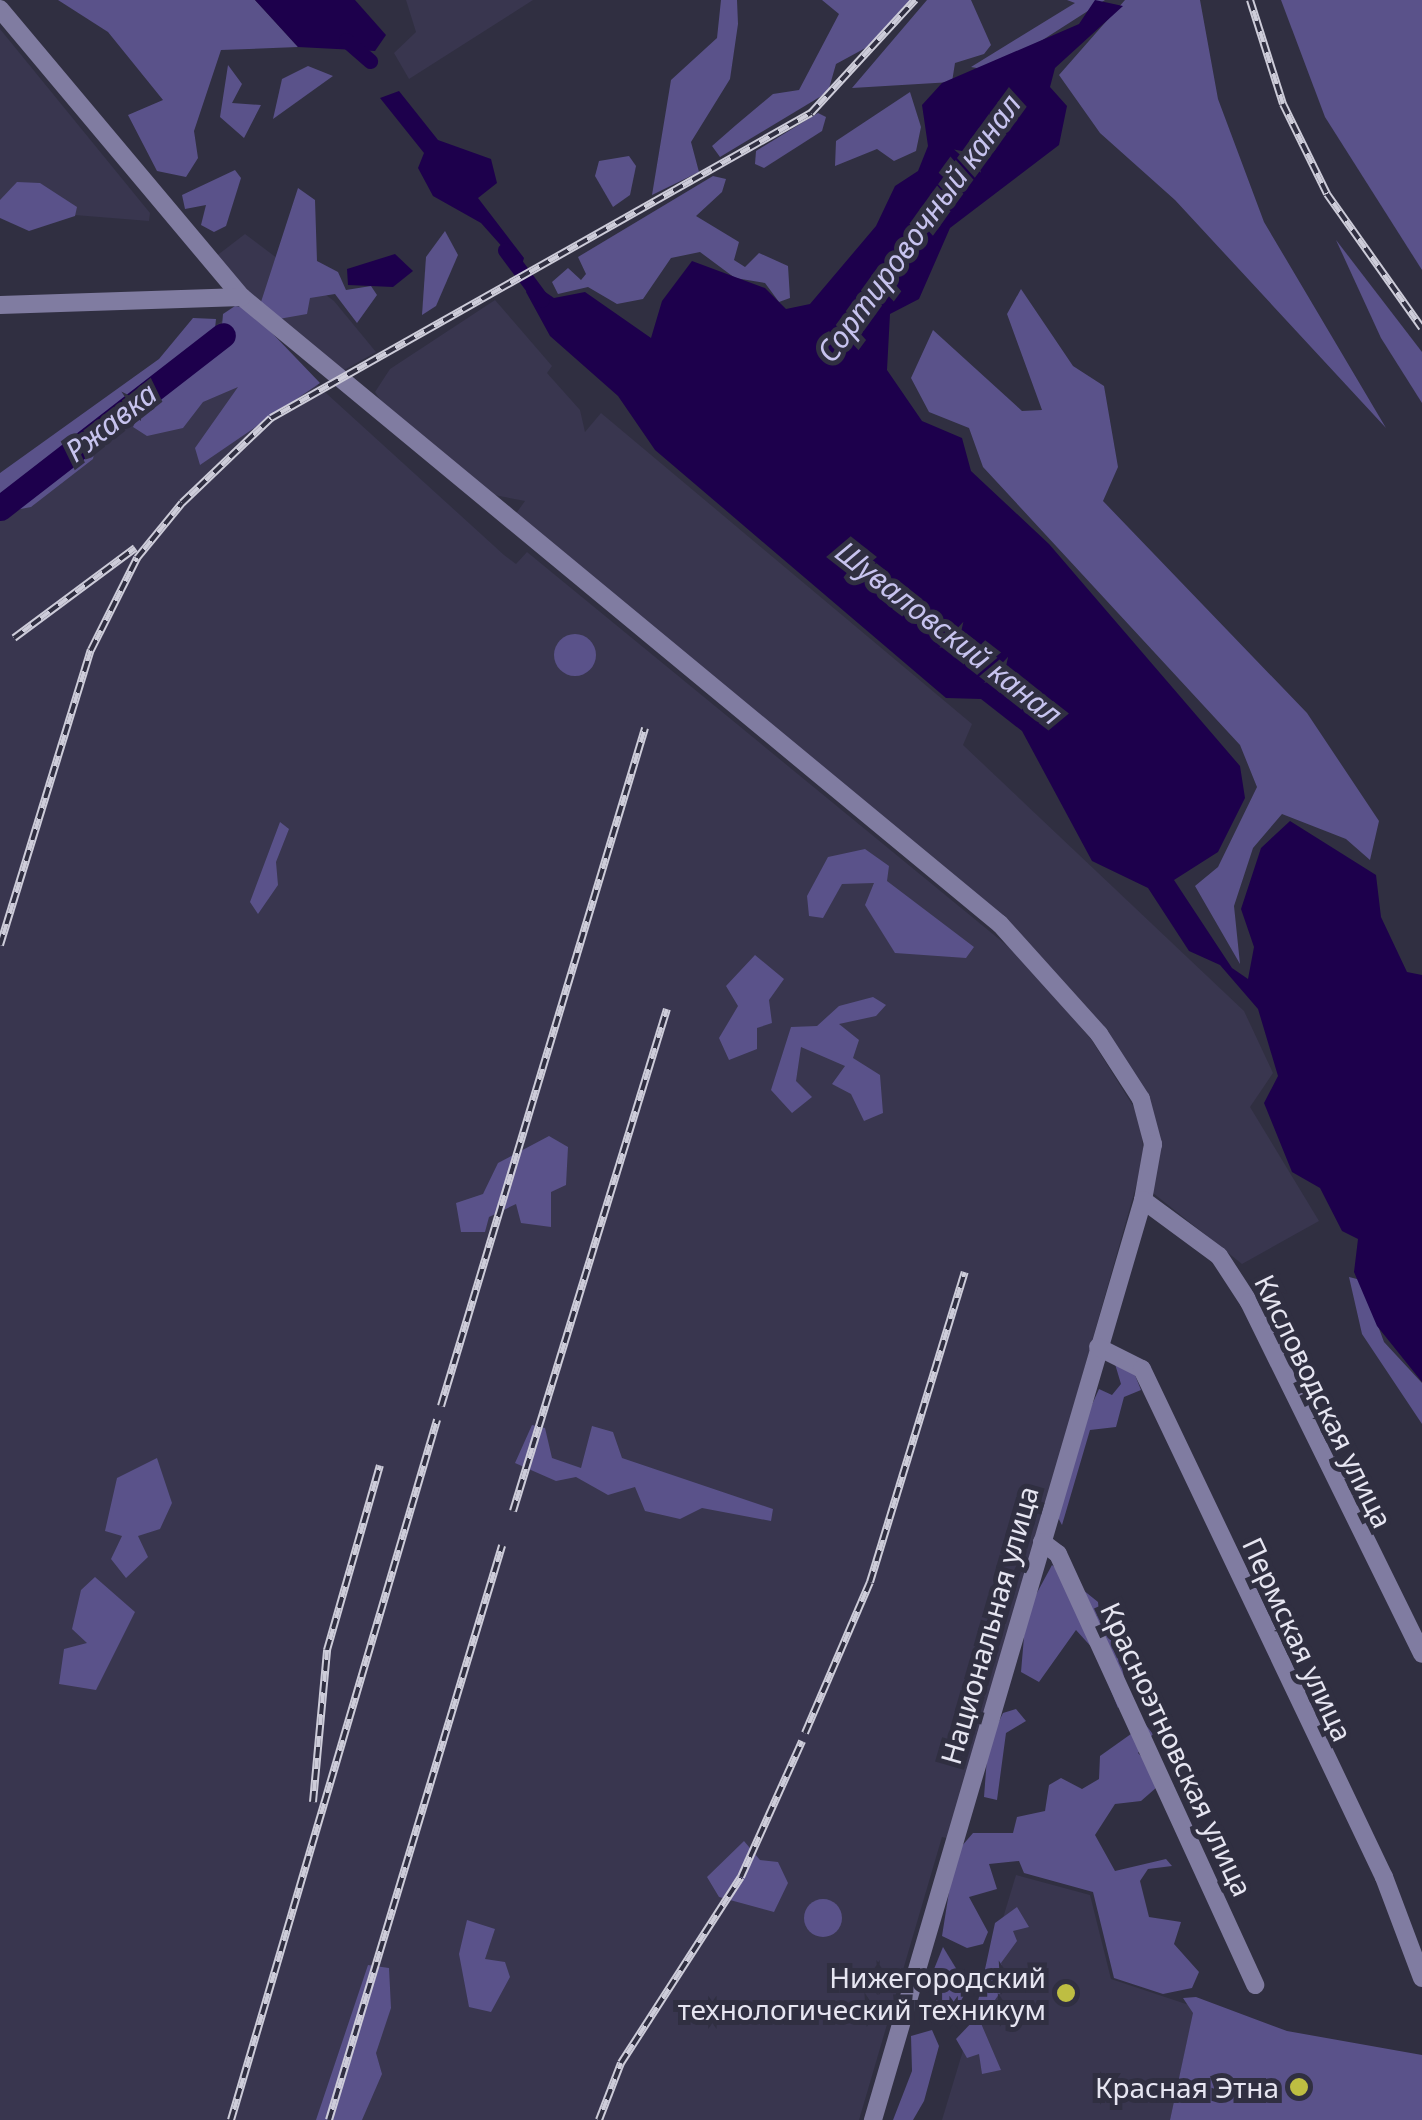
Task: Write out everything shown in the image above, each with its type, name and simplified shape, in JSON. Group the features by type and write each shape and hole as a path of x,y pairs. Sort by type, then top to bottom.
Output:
{"street":[{"path":"0,10 242,298"},
{"path":"0,305 242,298"},
{"name":"Национальная улица","path":"242,298 1000,924 1099,1034 1141,1100 1153,1144 1143,1200 872,2120"},
{"name":"Кисловодская улица","path":"1143,1200 1219,1256 1249,1302 1422,1654"},
{"name":"Пермская улица","path":"1098,1347 1142,1368 1384,1877 1422,1978"},
{"name":"Красноэтновская улица","path":"1042,1542 1058,1554 1255,1985"}],"shaded area":[{"path":"58,0 255,0 298,47 221,50 194,131 198,158 186,177 157,171 128,115 163,100 108,32"},
{"path":"406,0 533,0 409,79 394,53 416,32"},
{"path":"721,0 737,0 738,24 730,79 691,142 699,172 652,195 671,80 717,38"},
{"path":"822,0 912,0 871,45 836,64 828,92 720,157 712,146 736,125 773,94 799,90 839,14"},
{"path":"927,0 971,0 991,45 984,54 955,63 952,82 852,88"},
{"path":"1067,0 1105,0 994,71 971,67 1075,3"},
{"path":"1125,0 1200,0 1218,99 1264,222 1386,428 1175,200 1100,133 1059,75"},
{"path":"1281,0 1422,0 1422,270 1325,117"},
{"path":"0,29 150,213 149,221 0,209"},
{"path":"228,65 242,84 232,103 261,105 244,138 220,117"},
{"path":"308,66 333,76 273,119 282,79"},
{"path":"910,92 921,127 916,151 894,161 877,149 835,166 836,141"},
{"path":"818,113 826,117 822,131 764,168 755,164 756,151"},
{"path":"629,156 636,166 630,195 613,207 595,176 599,161"},
{"path":"235,170 241,178 226,226 214,232 201,225 206,205 185,209 182,195"},
{"path":"713,176 726,179 722,192 696,216 739,242 734,260 745,267 759,253 788,266 790,298 779,302 765,283 735,278 700,252 671,258 643,299 617,304 588,287 558,294 552,282 568,268 581,280 586,274 578,257"},
{"path":"17,182 40,183 77,207 75,216 29,231 0,218 0,200"},
{"path":"298,188 315,200 317,261 338,272 346,290 371,286 377,295 357,323 335,294 310,298 307,314 273,320 261,302"},
{"path":"445,231 458,255 436,306 422,315 426,257"},
{"path":"245,234 334,301 376,352 337,374 244,293 215,257"},
{"path":"1336,240 1422,352 1422,403 1381,338"},
{"path":"1021,289 1073,366 1104,386 1118,467 1103,501 1307,713 1379,821 1370,860 1346,839 1282,814 1253,848 1234,906 1240,964 1195,886 1218,867 1257,787 1240,745 983,467 969,428 929,412 911,378 933,330 1022,411 1042,410 1007,314"},
{"path":"495,300 552,366 547,373 580,410 585,432 601,413 972,724 963,745 1244,1011 1273,1073 1250,1107 1319,1221 1242,1264 1153,1193 1153,1120 1037,953 512,519 525,501 494,495 381,401 375,392 390,369"},
{"path":"235,306 248,308 320,383 200,465 195,448 238,387 203,402 183,428 147,436 133,427 142,408 220,349 223,314"},
{"path":"236,311 504,555 516,564 527,552 1016,953 1091,1039 1140,1117 1144,1158 951,1839 942,1837 859,2120 0,2120 0,480"},
{"path":"193,318 216,319 213,349 98,434 93,459 31,507 0,513 0,473 159,359"},
{"path":"575,634 590,640 596,655 590,670 575,676 560,670 554,655 560,640"},
{"path":"280,822 289,829 276,862 278,885 258,914 250,902"},
{"path":"865,849 889,866 887,881 974,947 966,958 895,953 865,905 874,883 842,884 823,918 809,916 807,896 828,857"},
{"path":"755,955 784,979 769,1000 772,1023 757,1028 757,1049 729,1060 719,1038 738,1006 726,986"},
{"path":"873,997 886,1005 876,1016 839,1024 859,1040 853,1058 880,1075 883,1113 864,1121 851,1094 832,1084 845,1066 801,1047 796,1081 812,1097 792,1113 771,1090 791,1027 817,1026 839,1006"},
{"path":"549,1136 568,1147 566,1185 551,1192 551,1227 521,1223 516,1204 489,1217 485,1232 461,1232 456,1203 483,1194 498,1163"},
{"path":"1349,1277 1361,1280 1384,1342 1422,1383 1422,1424 1362,1334"},
{"path":"1115,1364 1133,1370 1141,1390 1124,1397 1116,1427 1090,1430 1062,1525 1056,1514 1080,1431 1099,1389 1112,1395 1121,1384"},
{"path":"532,1425 545,1428 552,1458 581,1468 592,1426 613,1432 622,1458 773,1509 771,1521 702,1508 680,1519 645,1511 635,1487 608,1495 576,1477 556,1481 515,1463"},
{"path":"157,1458 172,1503 160,1529 138,1536 148,1557 126,1578 111,1559 122,1536 105,1531 117,1478"},
{"path":"1052,1565 1098,1602 1100,1623 1116,1638 1128,1697 1118,1708 1095,1651 1076,1630 1039,1682 1021,1672 1026,1613"},
{"path":"95,1577 135,1612 96,1690 59,1684 64,1649 87,1643 72,1629 81,1590"},
{"path":"1016,1709 1026,1721 1006,1733 997,1800 984,1797 988,1744 1003,1713"},
{"path":"1145,1724 1153,1734 1138,1753 1165,1780 1141,1801 1115,1804 1095,1835 1115,1871 1166,1859 1172,1866 1148,1869 1140,1881 1149,1917 1181,1922 1174,1944 1199,1972 1192,1988 1163,1994 1114,1978 1093,1892 1024,1873 1019,1861 989,1864 997,1889 969,1897 988,1932 983,1944 967,1948 942,1936 955,1854 973,1833 1013,1833 1017,1817 1045,1811 1049,1785 1061,1778 1082,1789 1099,1779 1100,1756"},
{"path":"744,1841 760,1860 778,1862 788,1883 774,1912 719,1897 707,1877"},
{"name":"Нижегородский технологический техникум","path":"1016,1875 1090,1895 1111,1979 1195,2007 1170,2120 942,2120"},
{"path":"823,1899 836,1905 842,1918 836,1931 823,1937 810,1931 804,1918 810,1905"},
{"path":"1017,1907 1029,1927 1013,1931 1017,1941 1001,1963 1007,1983 980,2021 1001,2070 982,2074 979,2054 967,2058 956,2039 974,2020 995,1923"},
{"path":"467,1920 495,1929 485,1959 505,1962 510,1977 491,2012 469,2007 459,1954"},
{"path":"943,1947 968,1988 957,2008 935,2006 932,1974"},
{"path":"368,1965 389,1968 391,2008 376,2053 382,2074 362,2120 316,2120"},
{"name":"Красная Этна","path":"1196,1997 1287,2031 1422,2055 1422,2120 1170,2120 1193,2013 1183,1998"},
{"path":"932,2030 939,2046 924,2101 913,2120 893,2120 912,2071 911,2036"}],"water":[{"path":"255,0 355,0 386,35 375,51 298,47"},
{"name":"Сортировочный канал","path":"1095,0 1123,6 1055,68 1050,87 1067,106 1059,145 950,228 919,299 890,314 887,370 922,421 962,438 971,471 1049,544 1240,766 1245,798 1218,852 1174,880 1232,968 1248,979 1254,947 1241,909 1261,848 1290,821 1376,875 1381,917 1407,972 1422,975 1422,1382 1377,1326 1354,1272 1358,1239 1342,1231 1320,1188 1292,1172 1264,1103 1278,1076 1258,1009 1220,965 1189,951 1148,888 1092,861 1022,731 981,699 946,698 655,450 618,396 550,336 526,292 532,283 554,298 585,292 651,338 662,301 692,261 765,288 786,309 810,304 876,226 895,186 918,171 928,146 922,105 942,83 1079,24"},
{"path":"399,91 438,140 491,159 497,183 478,198 524,258 521,268 481,223 433,196 418,168 424,153 380,98"},
{"path":"395,254 413,271 393,287 348,285 347,269"}],"waterway":[{"name":"Шуваловский канал","path":"346,40 370,61"},
{"name":"Шуваловский канал","path":"505,250 542,300"},
{"name":"Ржавка","path":"0,508 223,335"}],"railway":[{"path":"0,945 91,650 137,558 182,503 271,418 811,113 915,0"},
{"path":"1250,0 1283,104 1327,194 1422,328"},
{"path":"14,638 135,548"},
{"path":"441,1406 645,728"},
{"path":"513,1511 667,1009"},
{"path":"805,1733 870,1582 965,1272"},
{"path":"231,2120 437,1420"},
{"path":"313,1802 327,1650 380,1465"},
{"path":"329,2120 502,1546"},
{"path":"599,2120 621,2063 741,1877 802,1741"}],"place":[{"name":"Нижегородский технологический техникум","path":"1066,1993"},
{"name":"Красная Этна","path":"1299,2087"}]}
